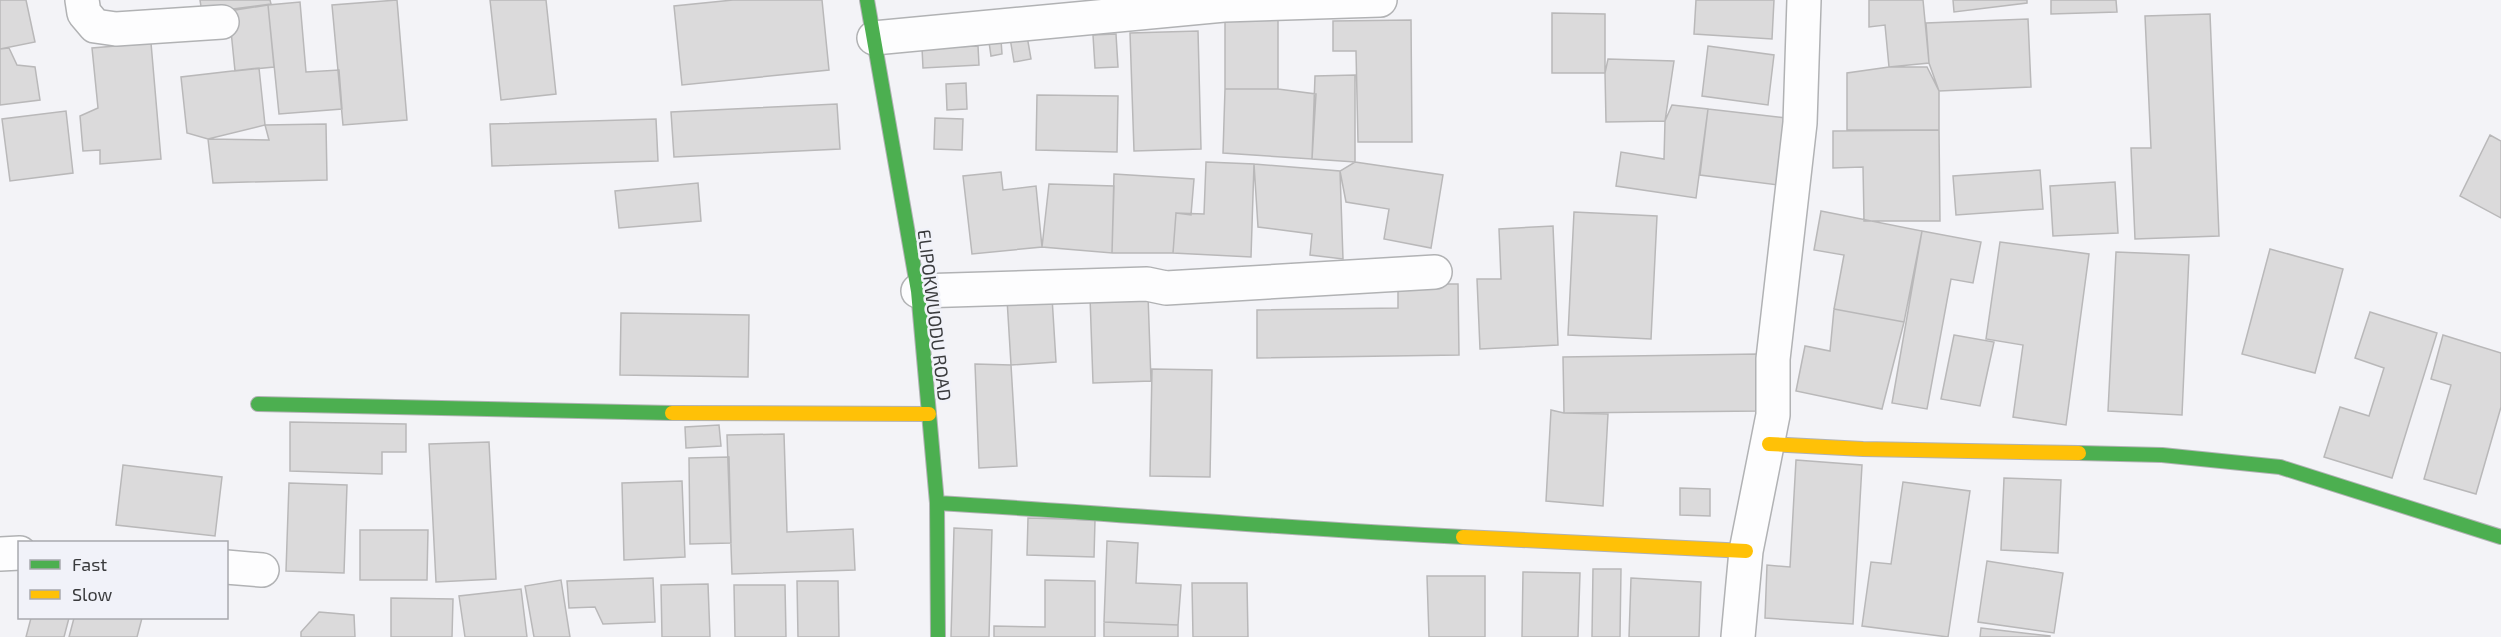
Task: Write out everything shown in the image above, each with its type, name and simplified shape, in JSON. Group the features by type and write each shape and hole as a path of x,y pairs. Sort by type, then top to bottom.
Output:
{"street":[{"path":"82,0 84,13 95,26 116,29 222,22"},
{"name":"ELIPOKWUODU ROAD","path":"867,0 918,291 937,502 938,637"},
{"path":"874,38 1224,5 1380,0"},
{"path":"1738,637 1746,551 1773,415 1773,359 1800,123 1804,0"},
{"path":"918,291 1147,284 1166,288 1435,272"},
{"path":"258,404 591,413 929,414"},
{"path":"1769,444 1863,449 2162,455 2280,467 2501,537"},
{"path":"937,502 1096,512 1292,529 1746,551"},
{"path":"0,554 18,554"},
{"path":"228,567 261,570"}],"building":[{"path":"0,0 26,0 35,42 0,49"},
{"path":"200,0 270,0 271,4 202,13"},
{"path":"397,0 407,120 343,125 332,5"},
{"path":"490,0 546,0 556,94 501,100"},
{"path":"733,0 822,0 829,70 682,85 674,6"},
{"path":"1696,0 1774,0 1772,39 1694,34"},
{"path":"1869,0 1923,0 1929,63 1889,67 1885,25 1869,27"},
{"path":"1953,0 2027,0 2027,3 1954,12"},
{"path":"2051,0 2116,0 2117,12 2051,14"},
{"path":"300,2 306,72 339,70 342,109 279,114 268,5"},
{"path":"268,5 274,67 235,71 229,11"},
{"path":"1278,12 1278,89 1225,89 1225,13"},
{"path":"1552,13 1605,14 1605,73 1552,73"},
{"path":"2210,14 2219,236 2135,239 2131,148 2151,148 2145,16"},
{"path":"2028,19 2031,87 1939,91 1929,63 1926,23"},
{"path":"1411,20 1412,142 1358,142 1356,51 1333,51 1333,21"},
{"path":"1198,31 1201,149 1134,151 1130,33"},
{"path":"1116,34 1118,67 1095,68 1093,35"},
{"path":"1027,36 1031,59 1014,62 1010,38"},
{"path":"1001,40 1002,54 991,56 989,42"},
{"path":"151,43 161,159 100,164 100,150 83,151 80,116 98,108 92,48"},
{"path":"978,46 979,65 923,68 922,48"},
{"path":"1708,46 1774,55 1768,105 1702,96"},
{"path":"9,48 17,65 35,67 40,100 0,105 0,49"},
{"path":"1608,59 1674,61 1665,121 1606,122 1605,73"},
{"path":"1889,67 1927,67 1939,91 1939,130 1847,130 1847,73"},
{"path":"259,68 265,125 208,139 187,133 181,77"},
{"path":"1355,75 1355,162 1312,159 1315,76"},
{"path":"966,83 967,109 947,110 946,84"},
{"path":"1225,89 1278,89 1316,94 1312,159 1223,153"},
{"path":"1037,95 1118,96 1117,152 1036,150"},
{"path":"837,104 840,149 674,157 671,112"},
{"path":"1672,105 1708,109 1696,198 1616,186 1621,152 1664,159 1665,121"},
{"path":"1708,109 1786,118 1778,185 1700,175"},
{"path":"66,111 73,173 10,181 2,119"},
{"path":"935,118 963,119 962,150 934,149"},
{"path":"656,119 658,161 492,166 490,124"},
{"path":"326,124 327,180 213,183 208,139 269,140 265,125"},
{"path":"1939,130 1940,221 1864,221 1863,167 1833,168 1833,131"},
{"path":"2490,135 2501,141 2501,218 2460,196"},
{"path":"1206,162 1254,164 1251,257 1173,253 1176,213 1204,214"},
{"path":"1355,162 1443,175 1431,248 1384,239 1389,209 1346,202 1340,171"},
{"path":"1254,164 1340,171 1343,259 1310,255 1312,234 1258,227"},
{"path":"2040,170 2043,209 1956,215 1953,176"},
{"path":"1001,172 1003,190 1036,186 1042,247 972,254 963,176"},
{"path":"1114,174 1194,179 1191,215 1176,213 1173,253 1112,253"},
{"path":"2115,182 2118,233 2053,236 2050,186"},
{"path":"698,183 701,221 619,228 615,191"},
{"path":"1049,184 1114,186 1112,253 1042,247"},
{"path":"1821,211 1922,231 1904,322 1834,309 1844,255 1814,250"},
{"path":"1574,212 1657,216 1651,339 1568,335"},
{"path":"1553,226 1558,345 1480,349 1477,279 1501,279 1499,229"},
{"path":"1922,231 1981,242 1973,283 1951,279 1927,409 1892,403"},
{"path":"2000,242 2089,254 2066,425 2013,417 2023,345 1986,339"},
{"path":"2270,249 2343,269 2315,373 2242,354"},
{"path":"2116,252 2189,255 2182,415 2108,411"},
{"path":"1398,284 1458,284 1459,355 1257,358 1257,310 1398,308"},
{"path":"1148,295 1151,381 1093,383 1090,297"},
{"path":"1052,297 1056,362 1011,365 1007,299"},
{"path":"1834,309 1904,322 1882,409 1796,391 1805,346 1830,351"},
{"path":"2370,312 2437,333 2392,478 2324,457 2340,407 2369,416 2384,368 2355,358"},
{"path":"621,313 749,315 748,377 620,375"},
{"path":"1954,335 1994,342 1980,406 1941,399"},
{"path":"2443,335 2501,353 2501,407 2476,494 2424,479 2451,385 2431,379"},
{"path":"1758,354 1759,411 1564,413 1563,357"},
{"path":"975,364 1011,365 1017,466 979,468"},
{"path":"1152,369 1212,370 1210,477 1150,476"},
{"path":"1551,410 1564,413 1608,414 1603,506 1546,501"},
{"path":"290,422 406,424 406,452 382,452 382,474 290,471"},
{"path":"719,425 721,446 686,448 685,427"},
{"path":"784,434 787,532 853,529 855,570 732,574 727,435"},
{"path":"489,442 496,579 436,582 429,444"},
{"path":"729,457 731,543 690,544 689,458"},
{"path":"1796,460 1862,465 1853,624 1765,618 1767,565 1790,567"},
{"path":"123,465 222,477 215,536 116,525"},
{"path":"2004,478 2061,480 2058,553 2001,550"},
{"path":"682,481 685,557 624,560 622,483"},
{"path":"1903,482 1970,491 1948,637 1862,626 1871,562 1891,564"},
{"path":"289,483 347,485 344,573 286,571"},
{"path":"1680,488 1710,489 1710,516 1680,515"},
{"path":"1028,518 1095,520 1094,557 1027,555"},
{"path":"954,528 992,530 989,637 951,637"},
{"path":"360,530 428,530 427,580 360,580"},
{"path":"1107,541 1138,543 1136,583 1181,585 1178,625 1104,622"},
{"path":"1987,561 2063,573 2054,633 1978,622"},
{"path":"1593,569 1621,569 1620,637 1592,637"},
{"path":"1523,572 1580,573 1578,637 1522,637"},
{"path":"1427,576 1485,576 1485,637 1429,637"},
{"path":"653,578 655,622 603,624 595,607 569,608 567,581"},
{"path":"1631,578 1701,582 1699,637 1629,637"},
{"path":"561,580 570,637 534,637 525,586"},
{"path":"1045,580 1095,581 1095,637 994,637 994,626 1045,627"},
{"path":"797,581 838,581 839,637 798,637"},
{"path":"1192,583 1247,583 1248,637 1193,637"},
{"path":"708,584 710,637 662,637 661,585"},
{"path":"734,585 785,585 786,637 735,637"},
{"path":"521,589 527,637 465,637 459,596"},
{"path":"391,598 453,599 452,637 391,637"},
{"path":"319,612 354,615 355,637 301,637 301,632"},
{"path":"31,619 69,619 64,637 26,637"},
{"path":"74,619 142,619 137,637 69,637"},
{"path":"1104,622 1178,625 1178,637 1104,637"},
{"path":"1981,628 2050,636 2050,637 1980,637"}],"traffic: fast":[{"path":"867,0 918,291 937,503 938,637"},
{"path":"258,404 672,413"},
{"path":"2079,453 2162,455 2280,467 2501,537"},
{"path":"937,503 1463,537"}],"traffic: slow":[{"path":"672,413 929,414"},
{"path":"1769,444 1863,449 2079,453"},
{"path":"1463,537 1746,551"}]}
